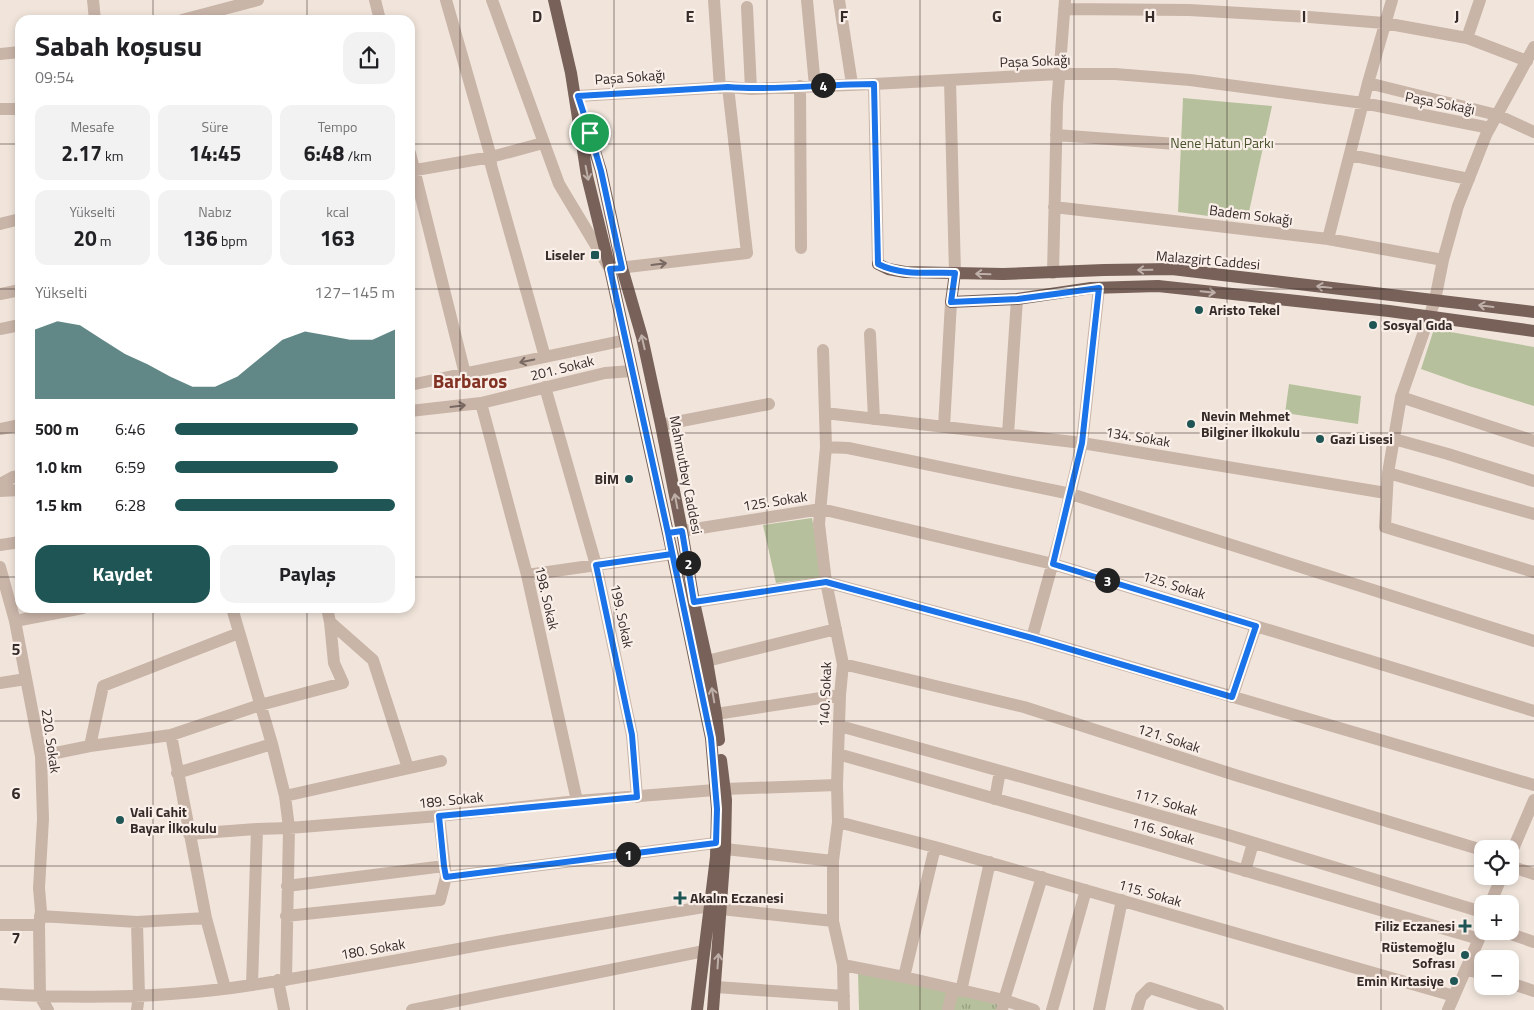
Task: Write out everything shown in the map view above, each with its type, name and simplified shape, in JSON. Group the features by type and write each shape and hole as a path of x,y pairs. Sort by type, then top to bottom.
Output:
{"main road":[{"name":"Mahmutbey Caddesi","path":"554,0 570,73 587,176 616,269 642,337 682,531 716,714 720,790 717,809 721,846 716,857 716,987 714,1010"},
{"name":"Mahmutbey Caddesi","path":"570,73 601,171 626,340 711,738 720,790"},
{"name":"Malazgirt Caddesi","path":"878,264 888,269 905,272 1003,274 1172,269 1534,312"},
{"path":"955,273 951,302 1018,299 1099,288 1158,286 1430,317 1534,331"},
{"path":"645,429 661,426"},
{"path":"668,533 682,531"},
{"name":"Mahmutbey Caddesi","path":"696,1010 704,951 715,908"}],"street":[{"path":"93,0 94,15"},
{"path":"195,15 222,5 258,0"},
{"path":"376,0 379,15"},
{"path":"446,0 545,357"},
{"path":"492,0 559,184 616,269 747,253 714,0"},
{"path":"806,0 815,86"},
{"path":"839,0 852,84"},
{"path":"1328,239 1384,23 1392,0"},
{"path":"1467,38 1480,0"},
{"path":"1053,273 1056,136 1064,5 1207,6 1384,23 1467,38 1527,61"},
{"path":"747,7 751,89"},
{"path":"1534,47 1490,128 1458,206 1430,317 1401,397 1388,473 1385,527 1534,572"},
{"path":"0,54 15,52"},
{"name":"Paşa Sokağı","path":"578,96 724,87 751,89 1059,74 1115,74 1190,80 1363,103 1490,128"},
{"path":"950,80 955,273"},
{"name":"Paşa Sokağı","path":"1368,83 1498,115 1534,132"},
{"path":"874,84 878,264"},
{"path":"800,86 801,248"},
{"path":"0,109 15,109"},
{"path":"1056,136 1176,144"},
{"path":"415,170 491,157 543,143"},
{"path":"1350,155 1469,179"},
{"path":"415,182 465,374"},
{"name":"Badem Sokağı","path":"1054,207 1328,239 1443,260"},
{"path":"0,224 15,220"},
{"path":"1032,638 1071,494 1082,443 1099,288"},
{"path":"0,294 15,291"},
{"path":"1008,434 1018,299"},
{"path":"944,427 951,302"},
{"path":"0,329 15,326"},
{"path":"870,334 874,419"},
{"name":"201. Sokak","path":"415,384 626,340"},
{"name":"140. Sokak","path":"823,350 826,447 819,524 826,582 844,664 840,696 837,785 838,822 833,861 833,921 843,965 844,1010"},
{"name":"201. Sokak","path":"415,410 481,403 605,373 632,371"},
{"name":"199. Sokak","path":"545,387 596,565 632,735 637,797"},
{"path":"1401,397 1534,441"},
{"name":"198. Sokak","path":"481,403 527,575 577,802"},
{"path":"661,426 769,404"},
{"name":"134. Sokak","path":"825,413 1082,443 1386,493"},
{"path":"0,429 15,426"},
{"path":"1394,440 1448,454 1534,481"},
{"path":"826,447 848,448 1071,494 1534,641"},
{"path":"1388,473 1534,514"},
{"path":"0,484 15,477"},
{"path":"0,491 15,490"},
{"name":"125. Sokak","path":"682,531 821,510 1053,564 1534,711"},
{"path":"0,545 15,543"},
{"path":"527,575 672,554"},
{"name":"220. Sokak","path":"0,567 15,621 41,756 43,819 39,888 41,911 40,996 48,1010"},
{"path":"694,602 826,582 1032,638 1534,785"},
{"path":"15,621 57,613"},
{"path":"233,613 272,744 285,796 289,828 282,980 284,1010"},
{"path":"41,756 90,746 171,735 260,705 343,683 334,663 328,613"},
{"path":"330,622 373,660 408,768"},
{"path":"1232,697 1256,626"},
{"path":"707,661 836,629"},
{"path":"90,746 103,686 239,633"},
{"name":"121. Sokak","path":"844,664 1024,707 1235,775 1474,848"},
{"path":"0,683 26,679"},
{"path":"716,714 840,696"},
{"name":"117. Sokak","path":"840,726 1252,843 1474,910"},
{"path":"171,735 206,918 225,988"},
{"path":"177,773 272,744"},
{"name":"116. Sokak","path":"838,754 1474,938"},
{"path":"285,796 441,762"},
{"path":"995,798 1000,771"},
{"name":"189. Sokak","path":"190,834 439,816 720,790 837,785"},
{"path":"1517,840 1534,800"},
{"path":"286,916 440,900 445,872 439,816"},
{"name":"115. Sokak","path":"838,822 990,862 1454,996"},
{"path":"252,985 257,829"},
{"path":"1245,870 1252,843"},
{"path":"287,886 721,846 833,861"},
{"path":"904,977 935,847"},
{"path":"948,1010 957,990 990,862"},
{"path":"1519,869 1534,874"},
{"path":"1003,1005 1042,877"},
{"path":"1052,1010 1086,890"},
{"path":"1099,1010 1122,900"},
{"name":"180. Sokak","path":"0,994 139,996 252,985 525,937 715,908 833,921"},
{"path":"0,925 40,921 137,922 206,918"},
{"path":"137,922 139,996 137,1010"},
{"path":"1519,937 1534,942"},
{"path":"1448,1010 1479,940"},
{"path":"412,1010 704,951"},
{"path":"843,965 904,977 957,990 1003,1005 1034,1010"},
{"path":"1466,969 1474,972"},
{"path":"1519,986 1534,991"},
{"path":"716,987 844,996"},
{"path":"1137,1010 1141,997 1150,988 1218,1010"}],"green space":[{"name":"Nene Hatun Parkı","path":"1183,98 1272,106 1247,221 1178,212"},
{"path":"1434,329 1534,347 1534,406 1421,369"},
{"path":"1289,384 1361,396 1358,424 1285,413"},
{"path":"812,518 822,577 776,583 763,525"},
{"path":"858,972 947,991 943,1010 859,1010"},
{"path":"955,995 1000,1002 998,1010 952,1010"}],"place":[{"name":"Liseler","path":"595,255"},
{"name":"Aristo Tekel","path":"1199,310"},
{"name":"Sosyal Gıda","path":"1373,325"},
{"name":"Nevin Mehmet Bilginer İlkokulu","path":"1191,424"},
{"name":"Gazi Lisesi","path":"1320,439"},
{"name":"BİM","path":"629,479"},
{"name":"Vali Cahit Bayar İlkokulu","path":"120,820"},
{"name":"Akalın Eczanesi","path":"680,898"},
{"name":"Filiz Eczanesi","path":"1465,926"},
{"name":"Rüstemoğlu Sofrası","path":"1465,955"},
{"name":"Emin Kırtasiye","path":"1454,981"}],"district":[{"name":"Barbaros","path":"470,381"}],"route":[{"path":"590,133 578,96 728,87 751,89 874,84 878,264 888,269 905,272 955,273 951,302 1018,299 1099,288 1082,443 1053,564 1256,626 1232,697 1032,638 826,582 694,602 682,531 668,533 672,554 596,565 632,735 637,797 439,816 446,877 716,843 717,809 711,738 693,646 672,554 610,269 622,268 601,171 590,133"}]}
